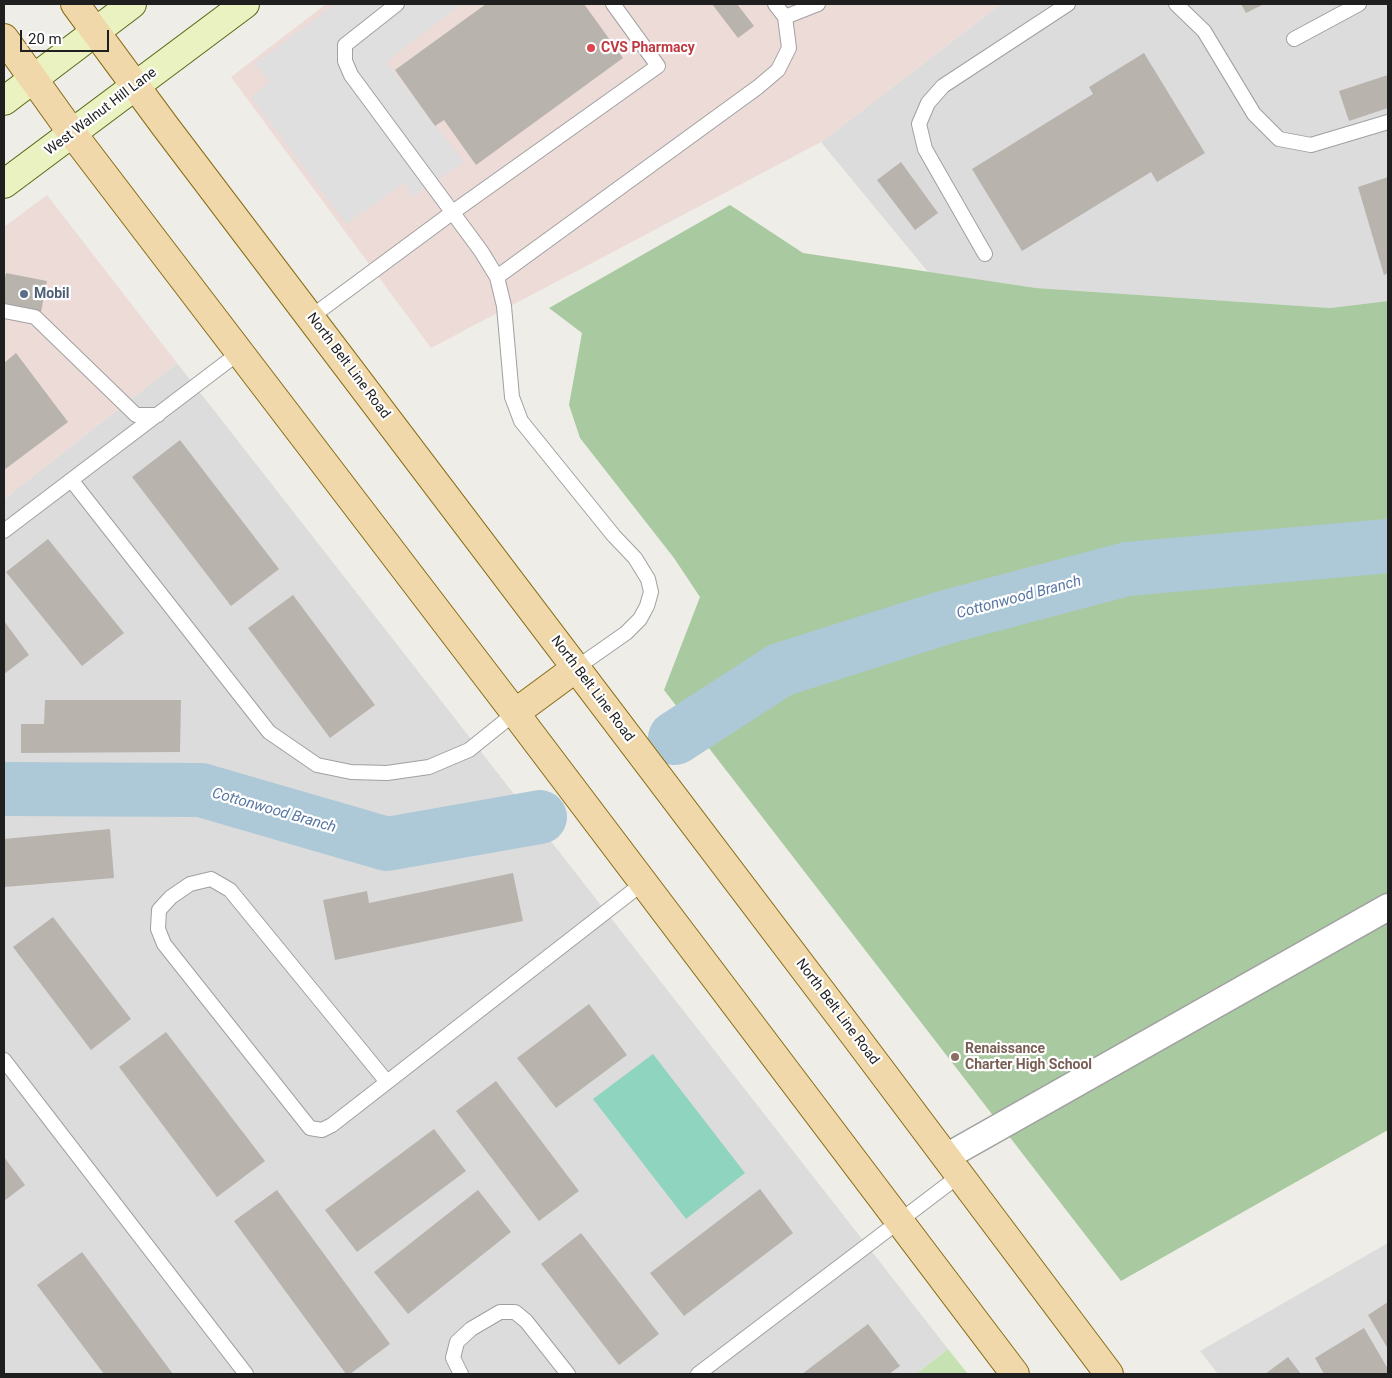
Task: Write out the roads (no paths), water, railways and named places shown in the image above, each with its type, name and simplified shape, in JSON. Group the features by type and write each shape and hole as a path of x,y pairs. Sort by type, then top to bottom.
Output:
{"main road":[{"name":"North Belt Line Road","path":"75,4 1109,1374"},
{"path":"4,101 132,4"},
{"name":"West Walnut Hill Lane","path":"4,184 245,4"},
{"path":"4,38 72,133 515,713 1015,1374"},
{"path":"515,713 576,668"}],"street":[{"path":"953,1166 1388,907"}],"lane":[{"path":"397,4 345,45 345,61 351,75 453,212 497,277 504,306 512,397 521,421 614,536 636,558 648,579 651,592 647,606 640,619 626,633 576,668"},
{"path":"311,318 453,212 658,66 612,4"},
{"path":"497,277 758,87 778,70 789,48 785,17 775,4"},
{"path":"785,17 818,4"},
{"path":"985,254 926,149 919,124 928,103 943,86 1068,4"},
{"path":"1176,4 1204,31 1254,114 1279,139 1311,145 1388,122"},
{"path":"1294,39 1359,4"},
{"path":"4,311 35,317 136,415 158,415"},
{"path":"4,531 240,352"},
{"path":"72,480 268,732 293,751 317,765 351,772 387,773 429,766 469,750 515,713"},
{"path":"387,1082 230,890 211,879 190,884 171,897 159,910 158,929 164,944 310,1128 322,1130 332,1125 643,883"},
{"path":"4,1060 246,1374"},
{"path":"698,1374 900,1223 953,1166"},
{"path":"461,1374 453,1358 458,1342 471,1329 500,1312 515,1312 526,1321 568,1374"}],"waterway":[{"name":"Cottonwood Branch","path":"675,738 780,670 946,617 1127,569 1388,546"},
{"name":"Cottonwood Branch","path":"4,789 201,790 387,844 540,817"}],"place":[{"name":"CVS Pharmacy","path":"591,48"},
{"name":"Mobil","path":"24,294"},
{"name":"Renaissance Charter High School","path":"955,1057"}]}
